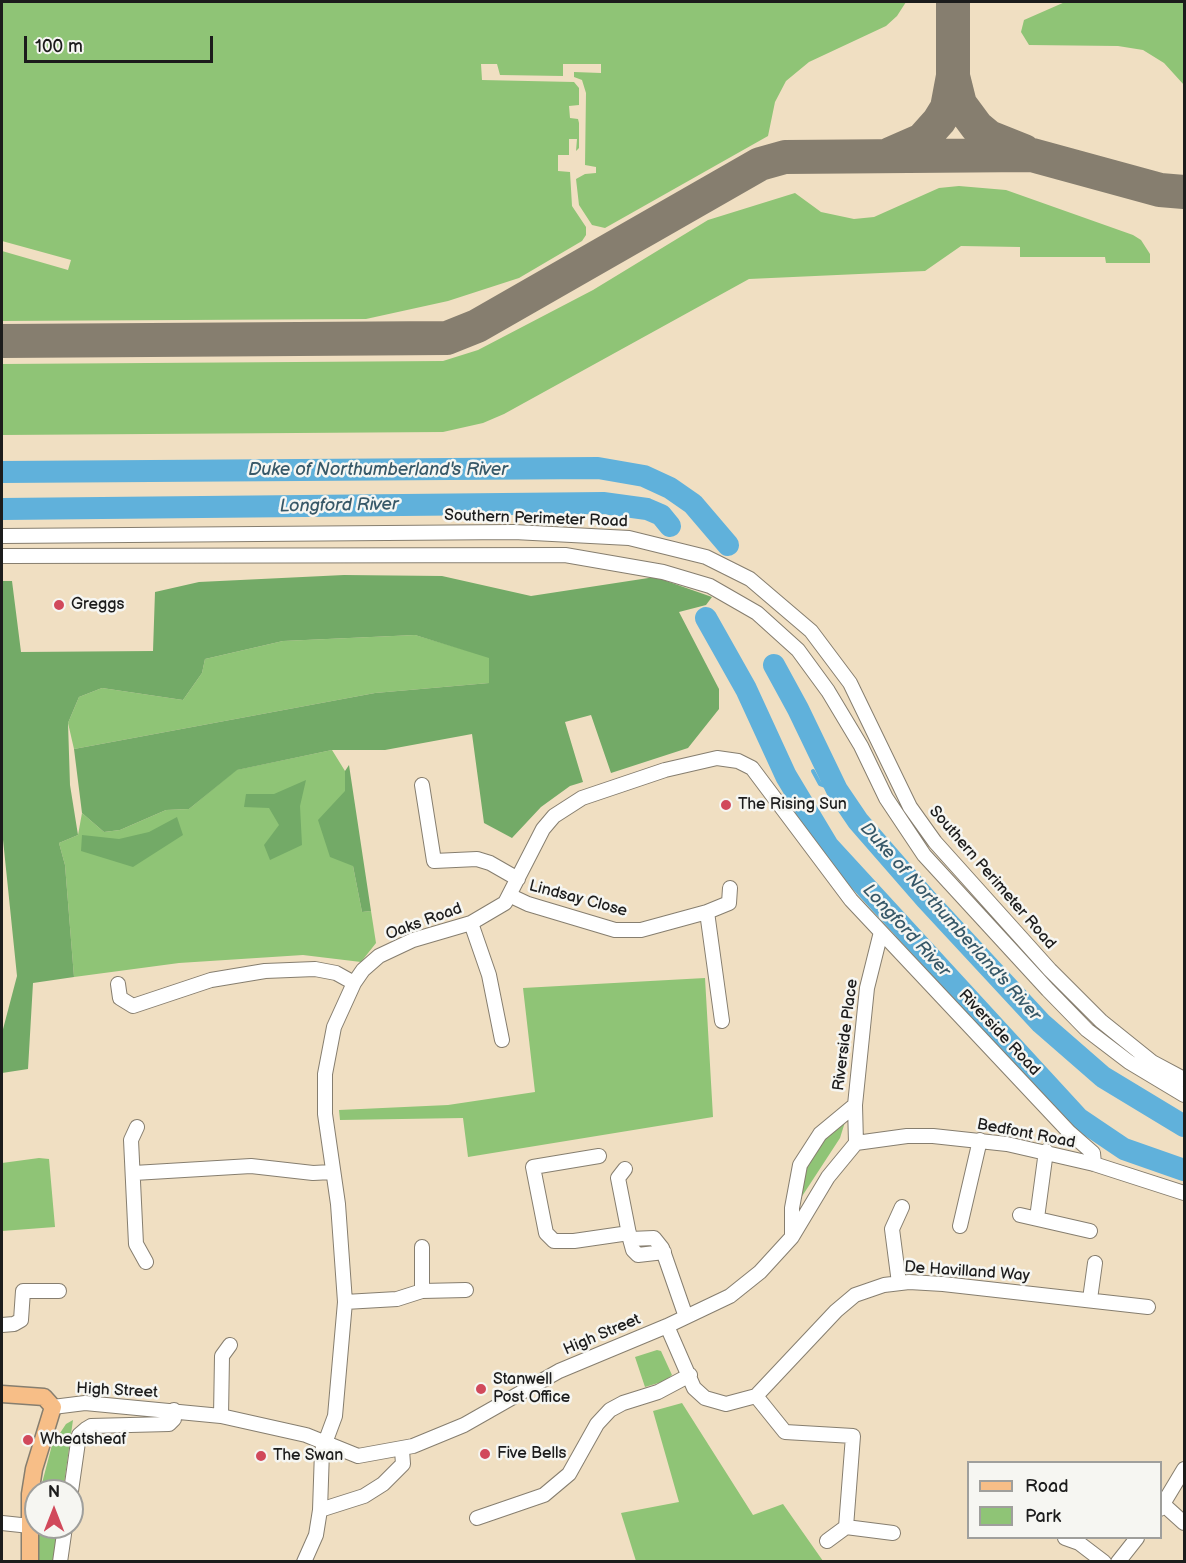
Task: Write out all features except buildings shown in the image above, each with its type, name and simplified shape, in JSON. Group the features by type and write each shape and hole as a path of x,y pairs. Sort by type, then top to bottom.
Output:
{"main road":[{"path":"2,1394 44,1397 53,1407 32,1479"},
{"path":"30,1539 30,1562"}],"street":[{"name":"Southern Perimeter Road","path":"2,536 525,532 629,538 706,557 750,579 811,631 850,683 910,807 935,842 1043,962 1101,1022 1152,1062 1185,1079"},
{"name":"Southern Perimeter Road","path":"2,556 565,555 663,572 710,586 757,614 798,650 828,691 861,746 886,798 924,855 1048,990 1087,1030 1120,1055 1185,1095"},
{"name":"Oaks Road","path":"304,1562 315,1535 320,1510 322,1451 335,1416 345,1302 338,1204 332,1172 324,1092 328,1052 334,1027 354,983 363,970 394,948 471,923 495,912 511,896 543,829 554,816 582,798 665,770 717,758 738,761"},
{"name":"Riverside Road","path":"738,761 752,768 851,900 1069,1132 1093,1153 1094,1164"},
{"path":"422,785 427,862 477,858 490,862 518,879"},
{"name":"Lindsay Close","path":"511,896 528,904 615,930 641,930 706,912 729,903 730,888"},
{"path":"706,912 722,1021"},
{"path":"471,923 489,975 502,1040"},
{"name":"Riverside Place","path":"856,1143 855,1106 867,988 880,932"},
{"path":"118,984 120,998 133,1006 211,980 265,971 315,969 336,973 354,983"},
{"path":"792,1237 792,1208 800,1165 820,1134 855,1106"},
{"path":"136,1127 131,1140 136,1244 146,1262"},
{"name":"Bedfont Road","path":"856,1143 907,1136 980,1140 1046,1151 1185,1192"},
{"path":"960,1226 980,1140"},
{"name":"High Street","path":"53,1407 86,1402 174,1410 266,1425 358,1456 402,1450 464,1425 559,1371 667,1326 730,1296 760,1272 792,1237 828,1177 856,1143"},
{"path":"1037,1218 1046,1151"},
{"path":"599,1156 533,1167 546,1233 554,1241 630,1236 654,1238 664,1252 686,1317"},
{"path":"134,1173 251,1166 314,1173 332,1172"},
{"path":"625,1169 618,1178 630,1236"},
{"path":"899,1283 892,1229 902,1207"},
{"path":"1020,1215 1090,1231"},
{"path":"422,1247 422,1291"},
{"path":"1090,1299 1095,1263"},
{"name":"De Havilland Way","path":"756,1396 836,1311 855,1296 899,1283 943,1284 1148,1307"},
{"path":"345,1302 397,1299 422,1291 466,1290"},
{"path":"2,1325 14,1324 21,1320 23,1292 59,1291"},
{"path":"667,1326 699,1394 712,1401 733,1403 756,1396 785,1432 853,1436 846,1527"},
{"path":"221,1416 222,1356 230,1345"},
{"path":"477,1518 544,1495 569,1474 597,1424 610,1410 623,1403 658,1392 690,1375"},
{"path":"73,1479 79,1435 86,1429 92,1426 169,1424 174,1419 174,1410"},
{"path":"320,1510 364,1496 383,1484 403,1464 402,1450"},
{"path":"1185,1469 1162,1507 1185,1523"},
{"path":"2,1523 24,1525"},
{"path":"827,1541 846,1527 894,1533"},
{"path":"60,1562 63,1539"},
{"path":"1068,1539 1079,1543 1104,1562"},
{"path":"1118,1562 1136,1539"}],"green space":[{"path":"2,2 906,2 897,16 886,26 809,62 786,81 775,102 768,136 605,228 592,225 579,205 576,179 585,174 596,173 596,167 585,165 586,93 582,80 574,77 574,72 601,73 601,64 563,64 563,76 500,75 497,64 481,64 482,80 574,82 579,88 579,105 569,106 570,118 578,119 579,123 579,148 576,151 577,139 569,139 569,155 558,155 558,171 570,172 572,206 586,227 586,235 582,241 519,278 448,301 366,319 2,321 2,251 68,270 71,260 2,241"},
{"path":"1065,2 1184,2 1184,85 1164,63 1143,50 1118,46 1029,45 1021,32 1024,20"},
{"path":"959,186 1006,190 1133,235 1141,240 1150,254 1150,263 1106,263 1105,257 1020,257 1020,247 961,246 925,271 749,279 504,414 483,423 443,432 2,435 2,364 443,361 478,350 593,290 708,220 795,193 821,212 854,219 874,217 939,188"},
{"path":"344,575 442,576 531,596 655,577 712,597 706,605 679,612 719,689 719,709 688,748 611,773 591,715 565,722 583,782 570,786 541,807 512,838 484,823 472,734 385,750 332,750 237,770 189,809 166,810 120,830 104,832 82,813 74,749 375,693 489,683 489,658 415,635 283,641 205,659 202,673 183,700 102,688 79,697 68,723 70,785 78,835 59,843 65,865 74,977 33,983 28,1069 2,1073 2,1033 17,976 2,830 2,581 12,581 21,652 153,651 155,592 199,582"},
{"path":"415,635 489,657 489,683 375,693 74,749 68,723 79,697 102,688 183,700 202,673 205,659 283,641"},
{"path":"332,750 345,771 353,866 362,912 371,911 376,943 361,962 303,955 179,963 74,977 65,865 59,843 78,835 82,813 104,832 120,830 166,810 189,809 236,770"},
{"path":"349,765 371,911 362,912 353,866 330,857 318,820 345,791 345,771"},
{"path":"306,780 300,806 302,845 270,860 264,845 279,825 269,808 244,807 246,794 274,794"},
{"path":"177,817 183,835 133,867 81,851 82,835 119,839 149,832"},
{"path":"705,978 713,1117 468,1157 463,1118 340,1120 339,1110 448,1105 535,1092 523,988"},
{"path":"842,1122 845,1122 840,1138 797,1204 806,1163 817,1146"},
{"path":"39,1158 49,1159 55,1227 2,1231 2,1163"},
{"path":"657,1350 661,1351 672,1375 665,1381 645,1387 635,1357"},
{"path":"682,1403 753,1515 783,1504 823,1561 636,1561 621,1513 679,1502 653,1411"},
{"path":"73,1420 65,1479 43,1479 52,1445 66,1424"},
{"path":"39,1539 57,1539 54,1561 39,1562"}],"waterway":[{"name":"Duke of Northumberland's River","path":"2,472 598,468 644,476 670,488 693,504 728,545"},
{"name":"Longford River","path":"2,509 603,503 647,509 661,515 670,526"},
{"name":"Longford River","path":"706,618 746,689 786,776 828,846 1078,1118 1124,1149 1184,1170"},
{"name":"Duke of Northumberland's River","path":"774,665 837,790 858,821 926,899 1041,1023 1103,1077 1184,1126"},
{"path":"813,771 820,784 837,790"}],"taxiway":[{"path":"890,154 922,140 947,108 953,76 953,2"},
{"path":"953,76 960,104 977,127 989,137 1024,151"},
{"path":"2,341 447,338 477,326 760,164 785,157 1032,155 1160,190 1184,192"}],"place":[{"name":"Greggs","path":"59,605"},
{"name":"The Rising Sun","path":"726,805"},
{"name":"Stanwell Post Office","path":"481,1389"},
{"name":"Wheatsheaf","path":"28,1440"},
{"name":"Five Bells","path":"485,1454"},
{"name":"The Swan","path":"261,1456"}]}
